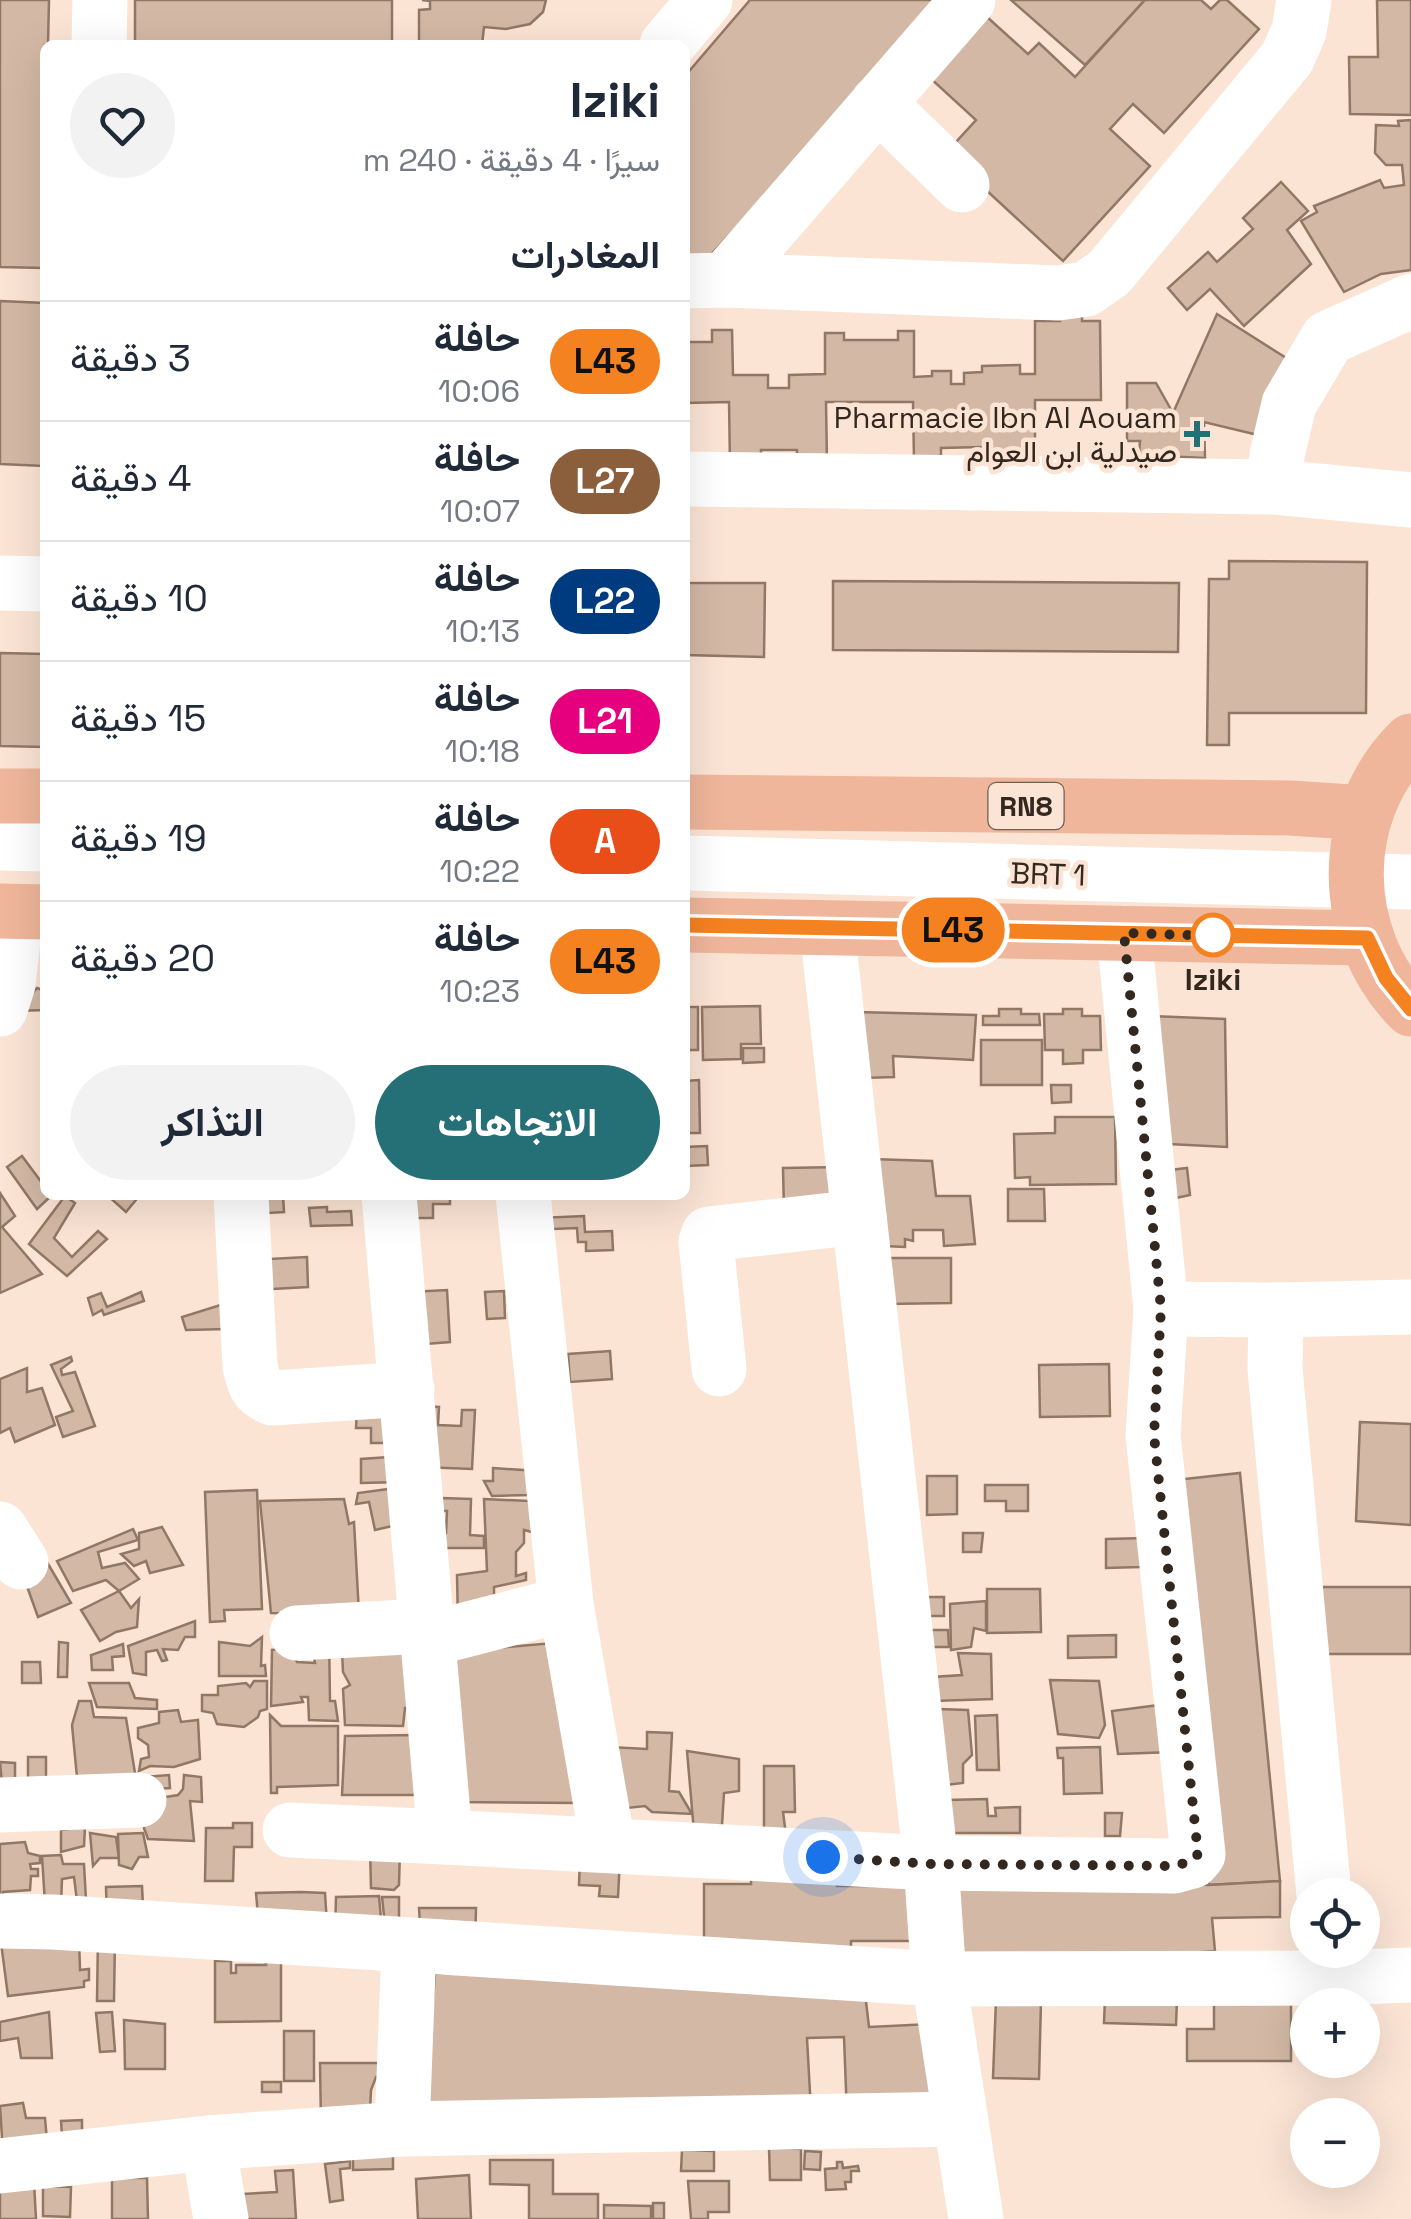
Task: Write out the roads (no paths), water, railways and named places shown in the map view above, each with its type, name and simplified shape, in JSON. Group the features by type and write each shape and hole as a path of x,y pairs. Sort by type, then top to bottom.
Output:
{"main road":[{"path":"1411,741 1382,778 1366,813 1357,854 1356,882 1367,938 1386,978 1411,1009"},
{"path":"0,796 40,796"},
{"name":"RN8","path":"690,802 1290,808 1366,813"},
{"path":"690,924 1367,938"}],"street":[{"path":"99,40 100,0"},
{"path":"660,29 705,0"},
{"path":"705,280 878,104 968,0"},
{"path":"705,280 1058,293 1086,289 1109,273 1287,58 1299,30 1304,0"},
{"path":"878,104 962,184"},
{"path":"1275,487 1277,456 1289,404 1328,338 1411,301"},
{"path":"690,479 1275,487 1411,500"},
{"path":"0,583 40,584"},
{"path":"0,843 40,844"},
{"name":"BRT 1","path":"690,863 1411,882"},
{"path":"0,1009 20,912"},
{"path":"826,928 931,1864 939,1979 976,2219"},
{"path":"290,1830 931,1864 1174,1866 1192,1861 1198,1854 1154,1435 1161,1309 1124,933"},
{"path":"241,1200 250,1366 260,1393 274,1398 407,1390"},
{"path":"390,1200 445,1837"},
{"path":"524,1200 566,1604 608,1845"},
{"path":"720,1369 706,1242 709,1234 859,1217"},
{"path":"1161,1309 1411,1307"},
{"path":"1276,1310 1275,1369 1322,1878"},
{"path":"297,1633 425,1633 566,1604"},
{"path":"0,1805 139,1800"},
{"path":"0,1921 939,1979 1290,1966"},
{"path":"402,2128 409,1946"},
{"path":"1359,1968 1411,1975"},
{"path":"0,2166 208,2143 402,2128 960,2119"},
{"path":"208,2143 221,2219"}],"place":[{"name":"Pharmacie Ibn Al Aouam صيدلية ابن العوام","path":"1197,434"},
{"name":"Iziki","path":"1213,935"}]}
